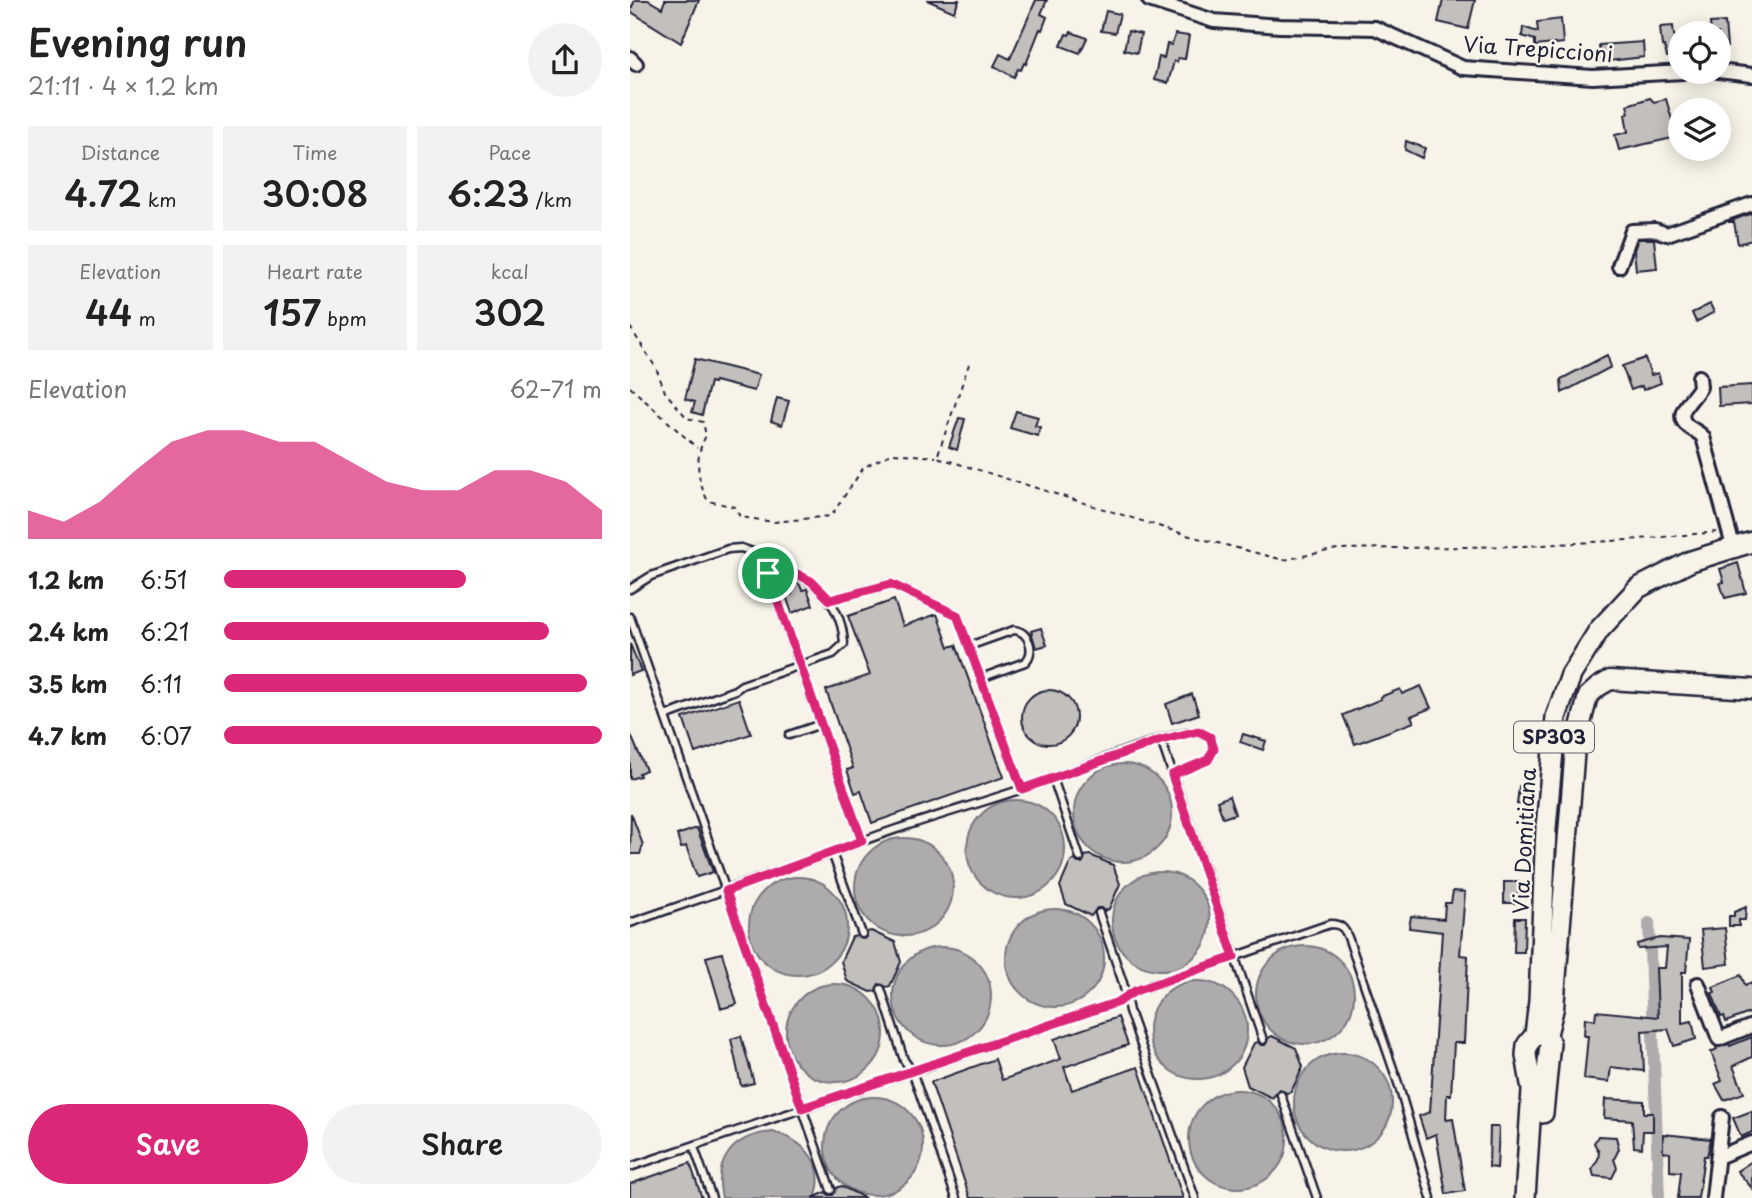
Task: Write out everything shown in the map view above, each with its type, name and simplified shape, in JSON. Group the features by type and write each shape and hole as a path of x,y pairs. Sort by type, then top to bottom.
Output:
{"main road":[{"name":"Via Domitiana","path":"1534,1198 1550,1044 1541,1035 1539,1001 1546,828 1556,717 1571,675 1599,630 1638,588 1738,540"},
{"name":"Via Domitiana","path":"1525,1198 1532,1090 1526,1055 1527,1045 1541,1035"}],"street":[{"name":"Via Trepiccioni","path":"1149,0 1214,21 1280,26 1375,28 1463,68 1593,76 1668,73"},
{"path":"1731,73 1752,75"},
{"path":"1619,266 1632,231 1655,230 1667,234 1752,204"},
{"path":"1699,377 1700,387 1683,409 1683,419 1703,437 1738,540"},
{"path":"1541,1035 1554,1008 1575,747 1588,696 1610,680 1752,690"},
{"path":"1698,984 1719,1039 1752,1026"},
{"path":"1713,1198 1722,1117"},
{"path":"1718,1157 1752,1143"}],"lane":[{"path":"630,589 651,576 727,549 741,548 761,555 862,841"},
{"path":"665,716 736,690 742,685 833,654 844,644 830,600 811,581 789,570 768,573"},
{"path":"830,600 891,584 957,615 1022,789"},
{"path":"630,617 831,1190"},
{"path":"969,646 1014,630 1025,634 1030,658 981,678"},
{"path":"789,735 821,724"},
{"path":"630,923 1161,740 1198,731 1214,743 1212,755 1208,760 1172,775"},
{"path":"1161,740 1263,1040"},
{"path":"1053,778 1080,858"},
{"path":"832,853 862,934"},
{"path":"1099,913 1195,1198"},
{"path":"630,1167 1118,1002 1135,991 1330,924 1337,924 1344,928 1398,1083 1431,1198"},
{"path":"881,989 904,1060 912,1071 956,1198"},
{"path":"1281,1095 1317,1198"},
{"path":"694,1147 712,1198"}],"path":[{"path":"630,327 656,368 666,392 687,418 703,422 705,436 698,448 700,486 708,501 735,508 740,517 774,522 831,516 864,467 892,453 937,457 1190,536 1284,560 1338,549 1524,546 1628,540 1738,540"},
{"path":"937,457 969,365"},
{"path":"630,387 698,448"}],"shaded area":[{"path":"1123,764 1142,768 1158,778 1168,794 1172,813 1168,832 1158,848 1142,858 1123,862 1104,858 1088,848 1078,832 1074,813 1078,794 1088,778 1104,768"},
{"path":"1016,800 1035,803 1051,814 1062,830 1065,849 1062,868 1051,884 1035,895 1016,898 997,895 981,884 970,868 967,849 970,830 981,814 997,803"},
{"path":"904,838 923,842 939,852 949,868 953,887 949,906 939,922 923,932 904,936 885,932 869,922 859,906 855,887 859,868 869,852 885,842"},
{"path":"1161,872 1180,876 1196,886 1206,902 1210,921 1206,940 1196,956 1180,966 1161,970 1142,966 1126,956 1116,940 1112,921 1116,902 1126,886 1142,876"},
{"path":"798,877 817,881 833,891 843,907 847,926 843,945 833,961 817,971 798,975 779,971 763,961 753,945 749,926 753,907 763,891 779,881"},
{"path":"1055,909 1074,913 1090,923 1100,939 1104,958 1100,977 1090,993 1074,1003 1055,1007 1036,1003 1020,993 1010,977 1006,958 1010,939 1020,923 1036,913"},
{"path":"1305,946 1324,950 1340,960 1350,976 1354,995 1350,1014 1340,1030 1324,1040 1305,1044 1286,1040 1270,1030 1260,1014 1256,995 1260,976 1270,960 1286,950"},
{"path":"942,947 961,951 977,961 987,977 991,996 987,1015 977,1031 961,1041 942,1045 923,1041 907,1031 897,1015 893,996 897,977 907,961 923,951"},
{"path":"1198,981 1217,985 1233,995 1243,1011 1247,1030 1243,1049 1233,1065 1217,1075 1198,1079 1179,1075 1163,1065 1153,1049 1149,1030 1153,1011 1163,995 1179,985"},
{"path":"835,984 854,988 870,998 880,1014 884,1033 880,1052 870,1068 854,1078 835,1082 816,1078 800,1068 790,1052 786,1033 790,1014 800,998 816,988"},
{"path":"1343,1053 1362,1056 1378,1067 1389,1083 1392,1102 1389,1121 1378,1137 1362,1148 1343,1151 1324,1148 1308,1137 1297,1121 1294,1102 1297,1083 1308,1067 1324,1056"},
{"path":"1238,1090 1257,1093 1273,1104 1284,1120 1287,1139 1284,1158 1273,1174 1257,1185 1238,1188 1219,1185 1203,1174 1192,1158 1189,1139 1192,1120 1203,1104 1219,1093"},
{"path":"874,1097 893,1101 909,1111 919,1127 923,1146 919,1165 909,1181 893,1191 874,1195 855,1191 839,1181 829,1165 825,1146 829,1127 839,1111 855,1101"},
{"path":"773,1132 794,1141 810,1155 818,1174 815,1198 722,1198 721,1172 730,1152 747,1138"}],"building":[{"path":"635,0 648,0 662,8 665,0 699,0 681,43 630,11"},
{"path":"927,0 959,0 954,12"},
{"path":"1036,0 1047,0 1041,14 1047,17 1026,64 1024,63 1021,70 1018,69 1014,77 994,66 1000,54 1010,59"},
{"path":"1443,0 1475,0 1468,29 1438,22"},
{"path":"1106,11 1120,14 1115,33 1101,31"},
{"path":"1561,19 1563,43 1535,46 1535,40 1522,36 1523,27 1538,32 1537,22"},
{"path":"1668,26 1668,57 1662,46 1660,27"},
{"path":"1128,31 1141,34 1137,53 1124,50"},
{"path":"1071,32 1087,38 1080,53 1061,46 1066,34"},
{"path":"1175,34 1189,36 1185,59 1178,58 1177,62 1174,61 1168,83 1154,80 1159,57 1164,58 1167,44 1172,45"},
{"path":"1643,42 1644,57 1600,62 1599,45"},
{"path":"1650,98 1654,102 1666,99 1668,139 1619,150 1615,135 1628,132 1625,114 1629,113 1627,105"},
{"path":"1406,141 1425,148 1422,158 1405,150"},
{"path":"1752,213 1752,240 1738,244 1734,222 1728,222"},
{"path":"1638,239 1654,239 1657,268 1636,270 1634,250"},
{"path":"1710,304 1714,312 1696,322 1692,313"},
{"path":"1607,355 1611,367 1562,393 1561,379"},
{"path":"1645,358 1651,375 1658,373 1661,383 1643,390 1642,386 1631,390 1622,366"},
{"path":"695,359 759,375 754,391 710,382 702,415 692,412 695,402 685,399"},
{"path":"1752,385 1752,404 1719,406 1718,387"},
{"path":"777,398 789,401 782,425 771,421"},
{"path":"1016,411 1038,417 1035,426 1040,427 1038,436 1010,428"},
{"path":"959,418 965,419 957,450 949,447"},
{"path":"1738,563 1746,593 1725,598 1720,583 1724,582 1720,569"},
{"path":"798,581 802,590 807,589 813,605 792,613 786,596 792,594 789,584"},
{"path":"894,600 903,626 937,614 949,647 956,645 1004,777 872,823 861,791 855,793 847,770 853,768 826,690 870,675 848,616"},
{"path":"1041,628 1047,645 1036,648 1031,631"},
{"path":"630,644 641,671 630,675"},
{"path":"1421,686 1431,708 1411,716 1414,722 1355,744 1343,715 1400,689 1402,694"},
{"path":"1054,690 1064,694 1072,702 1076,717 1072,732 1064,740 1044,744 1034,740 1026,732 1022,712 1026,702 1034,694"},
{"path":"1192,694 1199,714 1172,723 1166,704"},
{"path":"739,699 751,734 695,753 683,718"},
{"path":"630,733 646,770 639,773 640,776 630,779"},
{"path":"1243,734 1266,741 1263,750 1240,742"},
{"path":"1519,786 1529,787 1527,805 1517,804"},
{"path":"1229,796 1235,814 1223,818 1217,801"},
{"path":"631,813 643,845 640,854 630,854"},
{"path":"697,828 713,872 697,877 686,846 681,848 677,835"},
{"path":"1090,855 1113,865 1120,884 1109,909 1104,911 1097,908 1091,916 1066,904 1060,886 1071,861 1082,863 1085,856"},
{"path":"1504,882 1520,882 1517,903 1504,903"},
{"path":"1453,891 1465,892 1460,955 1468,956 1464,1043 1454,1043 1451,1095 1447,1095 1446,1120 1453,1119 1465,1191 1446,1194 1436,1134 1426,1138 1419,1116 1430,1112 1442,932 1409,928 1411,916 1444,919 1445,903 1451,903"},
{"path":"1746,907 1745,920 1739,920 1739,926 1729,926 1729,916 1734,916 1734,912"},
{"path":"1515,918 1525,918 1524,952 1514,952"},
{"path":"1725,928 1729,964 1705,967 1701,930"},
{"path":"871,931 895,942 901,962 890,986 879,984 876,991 871,992 847,981 841,961 852,937 863,939 867,937 867,932"},
{"path":"1660,938 1689,940 1686,972 1682,972 1682,1023 1692,1021 1696,1039 1674,1046 1668,1029 1642,1031 1644,1071 1611,1067 1609,1082 1584,1079 1588,1036 1584,1036 1585,1018 1595,1020 1596,1011 1658,1017 1656,968 1665,968 1667,947 1638,949 1637,944"},
{"path":"722,953 737,1004 724,1008 721,1008 706,957"},
{"path":"1741,975 1745,985 1752,982 1752,1012 1726,1022 1724,1016 1721,1017 1712,993 1715,992 1713,987"},
{"path":"1118,1017 1128,1045 1064,1067 1072,1090 1138,1067 1183,1198 970,1198 931,1082 995,1059 1002,1080 1061,1059 1054,1039"},
{"path":"741,1036 754,1083 741,1086 731,1039"},
{"path":"1272,1036 1296,1048 1303,1067 1291,1092 1286,1093 1280,1089 1272,1098 1248,1086 1242,1067 1254,1043 1265,1045"},
{"path":"1752,1037 1752,1057 1733,1066 1744,1093 1724,1100 1715,1084 1722,1081 1711,1052 1717,1049 1716,1047 1730,1046"},
{"path":"1605,1099 1644,1101 1644,1113 1653,1113 1653,1131 1643,1131 1642,1148 1634,1147 1632,1120 1604,1118"},
{"path":"1752,1111 1752,1132 1741,1137 1733,1118"},
{"path":"1490,1127 1499,1127 1497,1168 1489,1167"},
{"path":"1663,1134 1711,1139 1707,1156 1704,1156 1698,1198 1678,1198 1681,1172 1670,1171 1670,1153 1663,1152"},
{"path":"1598,1136 1616,1137 1619,1149 1614,1159 1617,1168 1612,1178 1594,1176 1592,1169 1599,1152 1594,1143"},
{"path":"1752,1161 1752,1188 1737,1171"},
{"path":"690,1163 702,1198 630,1198 630,1184"},
{"path":"841,1186 865,1198 813,1198 826,1192 833,1195 836,1188"}],"waterway":[{"path":"1649,923 1659,1198"}],"route":[{"path":"789,570 811,581 830,600 891,584 957,615 1022,789 1161,740 1198,731 1210,737 1214,749 1208,760 1172,775 1234,957 1135,991 1118,1002 802,1108 726,891 862,841 768,573 789,570"}]}
